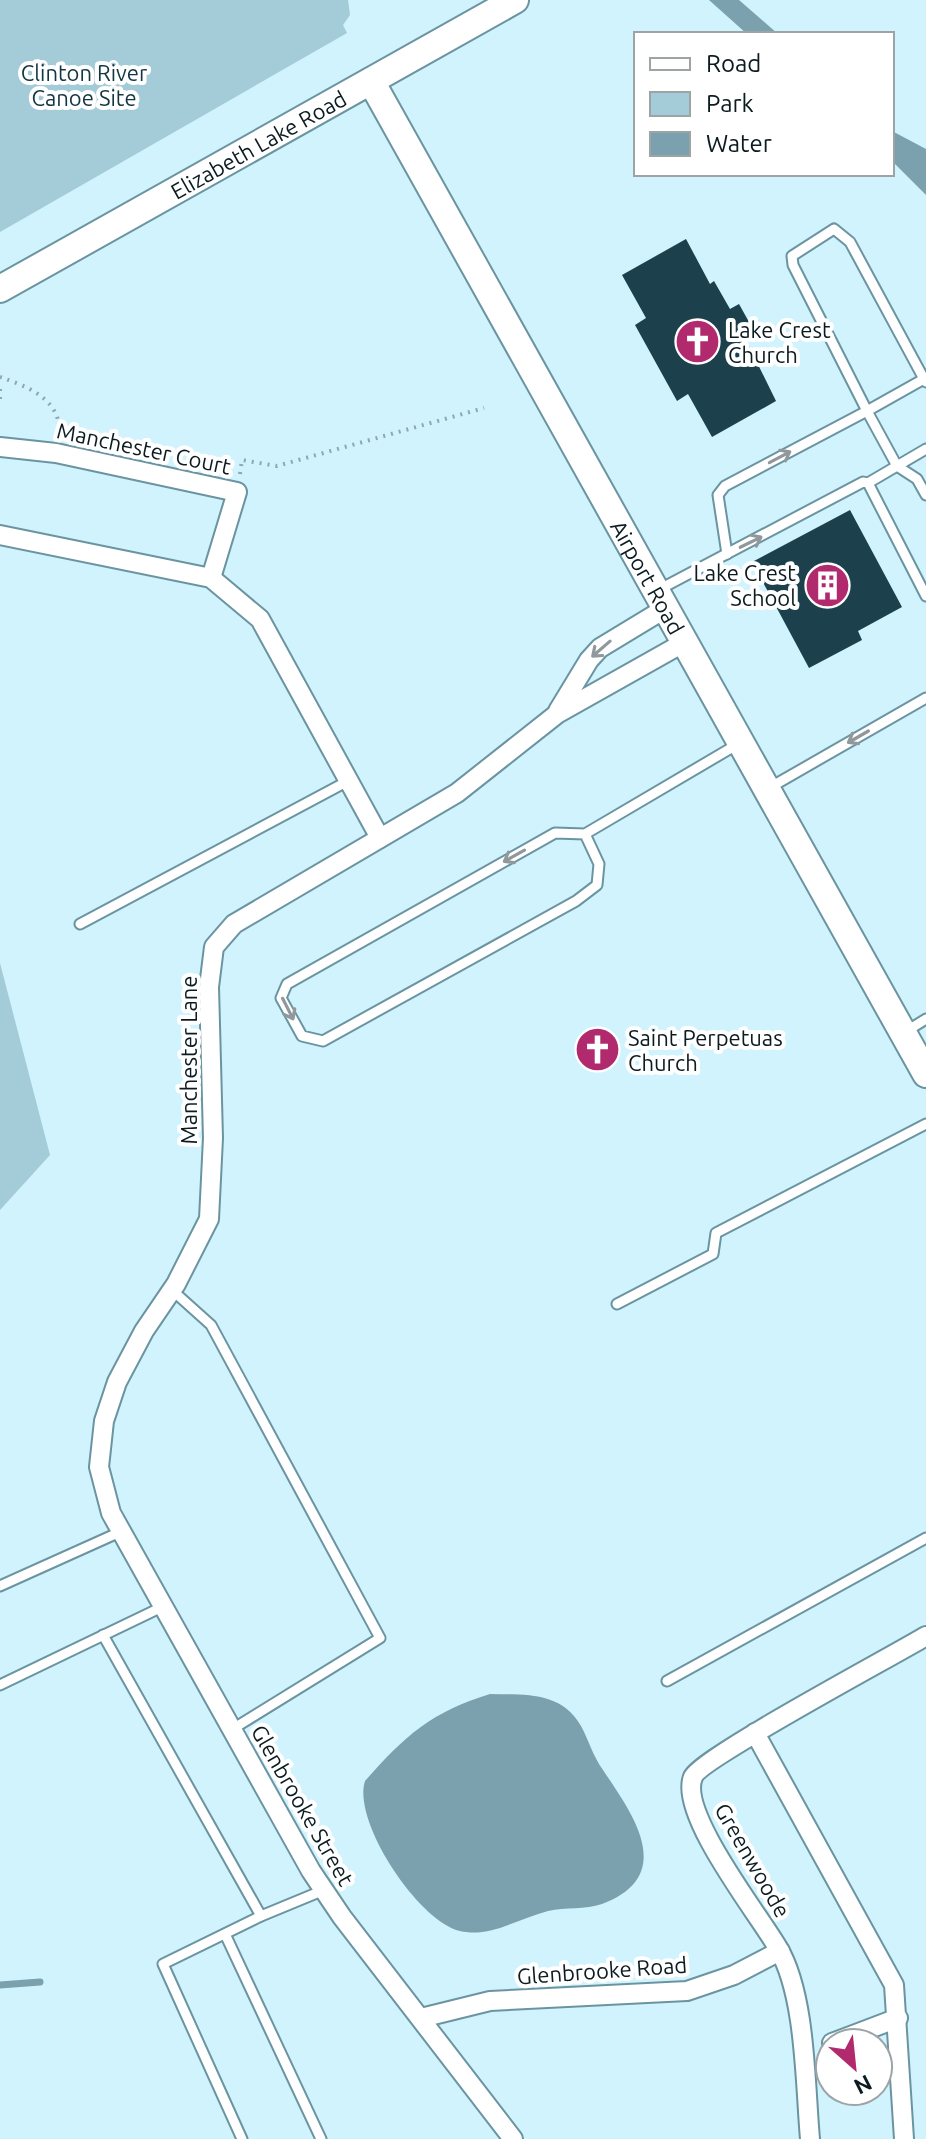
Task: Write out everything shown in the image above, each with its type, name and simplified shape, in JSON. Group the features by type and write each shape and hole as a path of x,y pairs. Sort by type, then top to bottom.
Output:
{"street":[{"name":"Elizabeth Lake Road","path":"0,289 515,0"},
{"name":"Airport Road","path":"371,81 768,789 915,1026 926,1074"},
{"name":"Manchester Court","path":"0,447 56,453 237,492 211,578"},
{"path":"0,535 211,578 260,619 380,838"},
{"name":"Manchester Lane","path":"557,714 595,654 661,599"},
{"name":"Manchester Lane","path":"99,1467 104,1421 117,1382 172,1290 209,1219 213,1138 208,1034 214,947 234,924 457,793 557,714 685,642"},
{"name":"Glenbrooke Street","path":"99,1467 120,1532 324,1890 513,2139"},
{"name":"Greenwoode","path":"810,2139 798,2010 780,1951 701,1823 690,1795 693,1777 702,1765 926,1636"},
{"path":"755,1733 894,1985 904,2139"},
{"name":"Glenbrooke Road","path":"421,2018 490,2001 687,1991 734,1975 780,1951"},
{"path":"874,2027 898,2018"},
{"path":"802,2054 814,2049"}],"lane":[{"path":"727,554 718,495 725,486 867,411 925,380 850,242 834,229 792,256 793,265 867,411 897,466 917,479 926,495"},
{"path":"661,599 727,554 863,482 868,483 926,449"},
{"path":"868,483 926,596"},
{"path":"768,789 926,698"},
{"path":"585,834 599,864 597,885 576,901 323,1041 302,1036 281,998 287,984 555,833 585,834 741,742"},
{"path":"80,924 348,781"},
{"path":"617,1304 713,1254 716,1233 926,1124"},
{"path":"172,1290 211,1325 380,1638 231,1730"},
{"path":"0,1586 120,1532"},
{"path":"667,1681 926,1538"},
{"path":"0,1685 162,1607"},
{"path":"103,1635 261,1916"},
{"path":"242,2139 163,1964 261,1916 324,1890"},
{"path":"225,1934 321,2139"}],"path":[{"path":"0,377 30,387 44,398 60,424 56,453"},
{"path":"0,389 0,405"},
{"path":"237,492 242,460 277,466 484,408"}],"green space":[{"name":"Clinton River Canoe Site","path":"0,0 348,0 350,15 343,25 347,33 0,232"},
{"path":"0,963 50,1155 0,1210"}],"water":[{"path":"709,0 739,0 776,32 745,32"},
{"path":"894,132 926,149 926,195 894,163"},
{"path":"490,1694 529,1695 553,1701 563,1706 581,1726 596,1759 635,1823 642,1842 644,1860 639,1877 625,1892 596,1906 548,1911 494,1930 460,1931 443,1923 426,1909 392,1867 368,1820 365,1781 420,1727 451,1709"}],"building":[{"name":"Lake Crest Church","path":"686,239 710,284 714,281 730,309 739,304 749,322 740,328 776,401 712,437 688,394 677,401 635,325 646,318 622,275"},
{"name":"Lake Crest School","path":"850,510 902,607 858,631 862,640 809,668 752,562"}],"waterway":[{"path":"0,1985 40,1982"}],"place":[{"name":"Lake Crest Church","path":"697,342"},
{"name":"Lake Crest School","path":"827,585"},
{"name":"Saint Perpetuas Church","path":"597,1050"}]}
